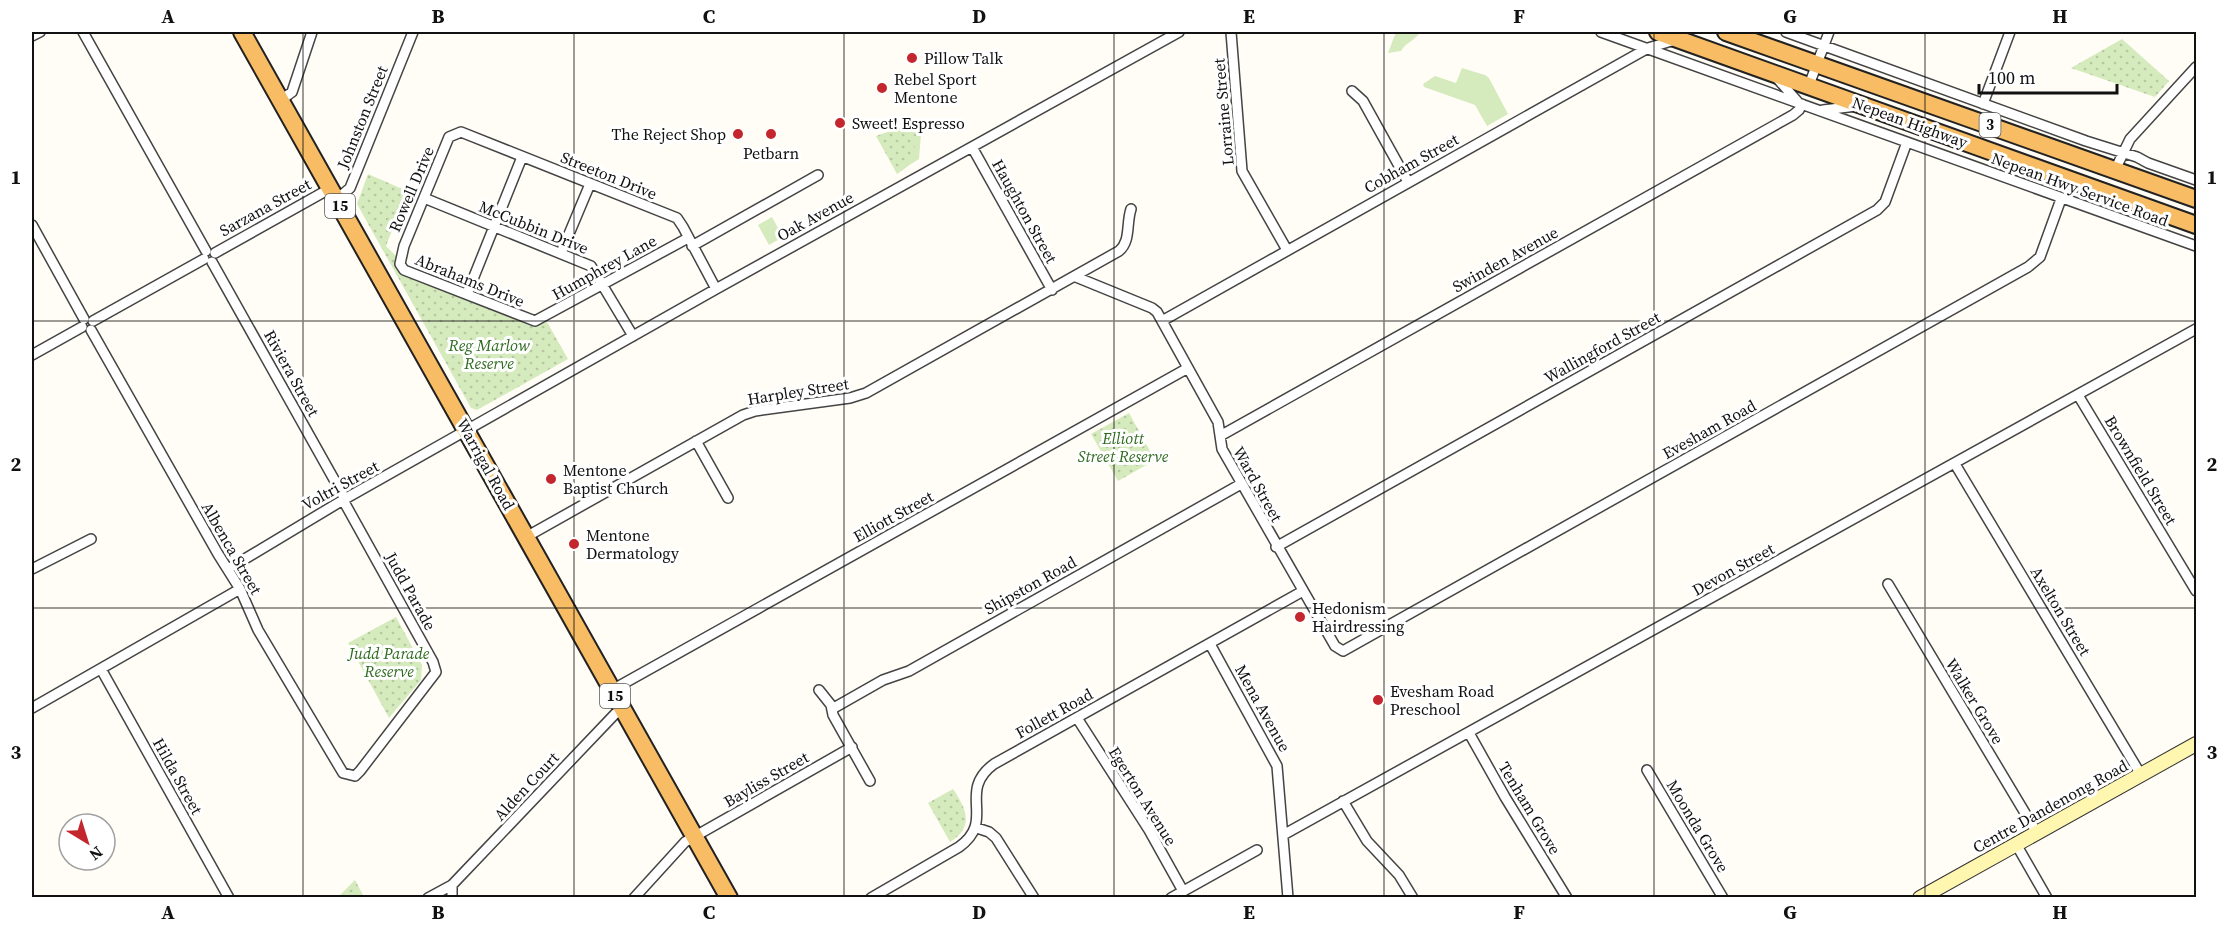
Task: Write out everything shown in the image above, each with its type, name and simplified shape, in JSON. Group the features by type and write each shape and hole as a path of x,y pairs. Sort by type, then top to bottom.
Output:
{"highway":[{"name":"Warrigal Road","path":"242,32 729,897"},
{"name":"Nepean Highway","path":"1658,32 2196,225"},
{"name":"Nepean Highway","path":"1726,32 2196,200"}],"main road":[{"name":"Centre Dandenong Road","path":"1920,897 2196,744"}],"street":[{"path":"32,36 40,32"},
{"name":"Riviera Street","path":"83,32 344,499"},
{"path":"281,100 291,93 312,32"},
{"name":"Johnston Street","path":"342,208 337,199 350,188 412,32"},
{"name":"Oak Avenue","path":"468,430 716,289 1179,32"},
{"name":"Lorraine Street","path":"1231,32 1242,171 1287,250"},
{"name":"Nepean Hwy Service Road","path":"1601,32 2196,246"},
{"path":"1786,32 2196,180"},
{"path":"1809,85 1829,32"},
{"path":"1983,104 2010,32"},
{"name":"Cobham Street","path":"1162,321 1648,48 1679,39"},
{"path":"2115,170 2130,139 2196,67"},
{"name":"Nepean Hwy Service Road","path":"1768,70 1800,104"},
{"path":"1352,91 1363,101 1408,182"},
{"name":"Swinden Avenue","path":"1220,436 1793,115 1800,104"},
{"name":"Nepean Hwy Service Road","path":"1818,110 1866,105"},
{"name":"Streeton Drive","path":"455,133 461,132 677,218 716,289"},
{"name":"Rowell Drive","path":"399,260 449,137 455,133"},
{"name":"Wallingford Street","path":"1276,547 1877,210 1885,202 1906,142"},
{"name":"Haughton Street","path":"972,147 1052,290"},
{"path":"467,294 522,157"},
{"name":"Humphrey Lane","path":"535,321 818,175"},
{"path":"561,253 590,184"},
{"name":"Sarzana Street","path":"32,356 330,188"},
{"name":"McCubbin Drive","path":"424,198 591,266 633,336"},
{"name":"Evesham Road","path":"1337,649 1346,650 2028,267 2040,257 2061,199"},
{"name":"Harpley Street","path":"526,537 749,412 861,396 1076,277 1123,248 1127,239 1127,221 1131,209"},
{"name":"Albenca Street","path":"32,225 240,590 258,630 343,773 350,776"},
{"name":"Abrahams Drive","path":"399,260 404,270 535,321"},
{"name":"Ward Street","path":"1076,277 1152,308 1162,321 1218,422 1222,449 1276,547 1337,649"},
{"name":"Devon Street","path":"1283,835 2196,329"},
{"name":"Elliott Street","path":"612,690 1188,368"},
{"name":"Brownfield Street","path":"2078,395 2196,591"},
{"name":"Voltri Street","path":"228,569 266,544 468,430"},
{"path":"696,441 728,498"},
{"name":"Axelton Street","path":"1955,464 2141,775"},
{"name":"Shipston Road","path":"832,709 884,680 909,670 1241,484"},
{"name":"Judd Parade","path":"344,499 433,662 436,672 360,771 355,776 350,776"},
{"path":"32,569 91,539"},
{"name":"Walker Grove","path":"1888,584 2037,833"},
{"path":"32,708 240,590"},
{"name":"Follett Road","path":"977,828 977,786 984,773 994,764 1303,591"},
{"name":"Mena Avenue","path":"1210,644 1277,766 1288,897"},
{"name":"Hilda Street","path":"101,669 229,897"},
{"path":"819,690 832,709 833,715 870,781"},
{"name":"Alden Court","path":"428,897 452,885 622,709"},
{"name":"Egerton Avenue","path":"1077,718 1149,830 1183,891"},
{"name":"Tenham Grove","path":"1469,733 1505,797 1567,897"},
{"name":"Bayliss Street","path":"634,897 683,844 852,747"},
{"name":"Moonda Grove","path":"1647,770 1723,897"},
{"path":"1343,801 1367,841 1399,875 1413,897"},
{"path":"871,897 959,848 977,828 989,832 996,838 1034,897"},
{"path":"2016,844 2047,897"},
{"path":"1171,897 1257,850"},
{"path":"452,885 452,897"}],"green space":[{"path":"1396,32 1420,32 1401,51 1388,53"},
{"path":"2122,39 2169,81 2155,97 2071,68"},
{"path":"1462,68 1489,78 1508,114 1487,126 1475,105 1424,87 1423,84 1435,76 1456,83"},
{"path":"925,119 907,167 897,174 876,136"},
{"path":"922,122 919,159 903,169"},
{"name":"Reg Marlow Reserve","path":"368,174 407,191 386,246 396,256 396,263 404,274 529,324 537,325 547,322 568,359 477,410 471,408 357,204"},
{"path":"772,217 783,237 769,245 758,225"},
{"name":"Elliott Street Reserve","path":"1129,413 1155,460 1118,481 1091,434"},
{"name":"Judd Parade Reserve","path":"396,617 422,665 421,680 389,718 348,643"},
{"path":"953,789 962,803 966,817 963,830 950,842 928,803"},
{"path":"355,880 364,897 338,897"}],"place":[{"name":"Pillow Talk","path":"912,58"},
{"name":"Rebel Sport Mentone","path":"882,88"},
{"name":"Sweet! Espresso","path":"840,123"},
{"name":"The Reject Shop","path":"738,134"},
{"name":"Petbarn","path":"771,134"},
{"name":"Mentone Baptist Church","path":"551,479"},
{"name":"Mentone Dermatology","path":"574,544"},
{"name":"Hedonism Hairdressing","path":"1300,617"},
{"name":"Evesham Road Preschool","path":"1378,700"}]}
